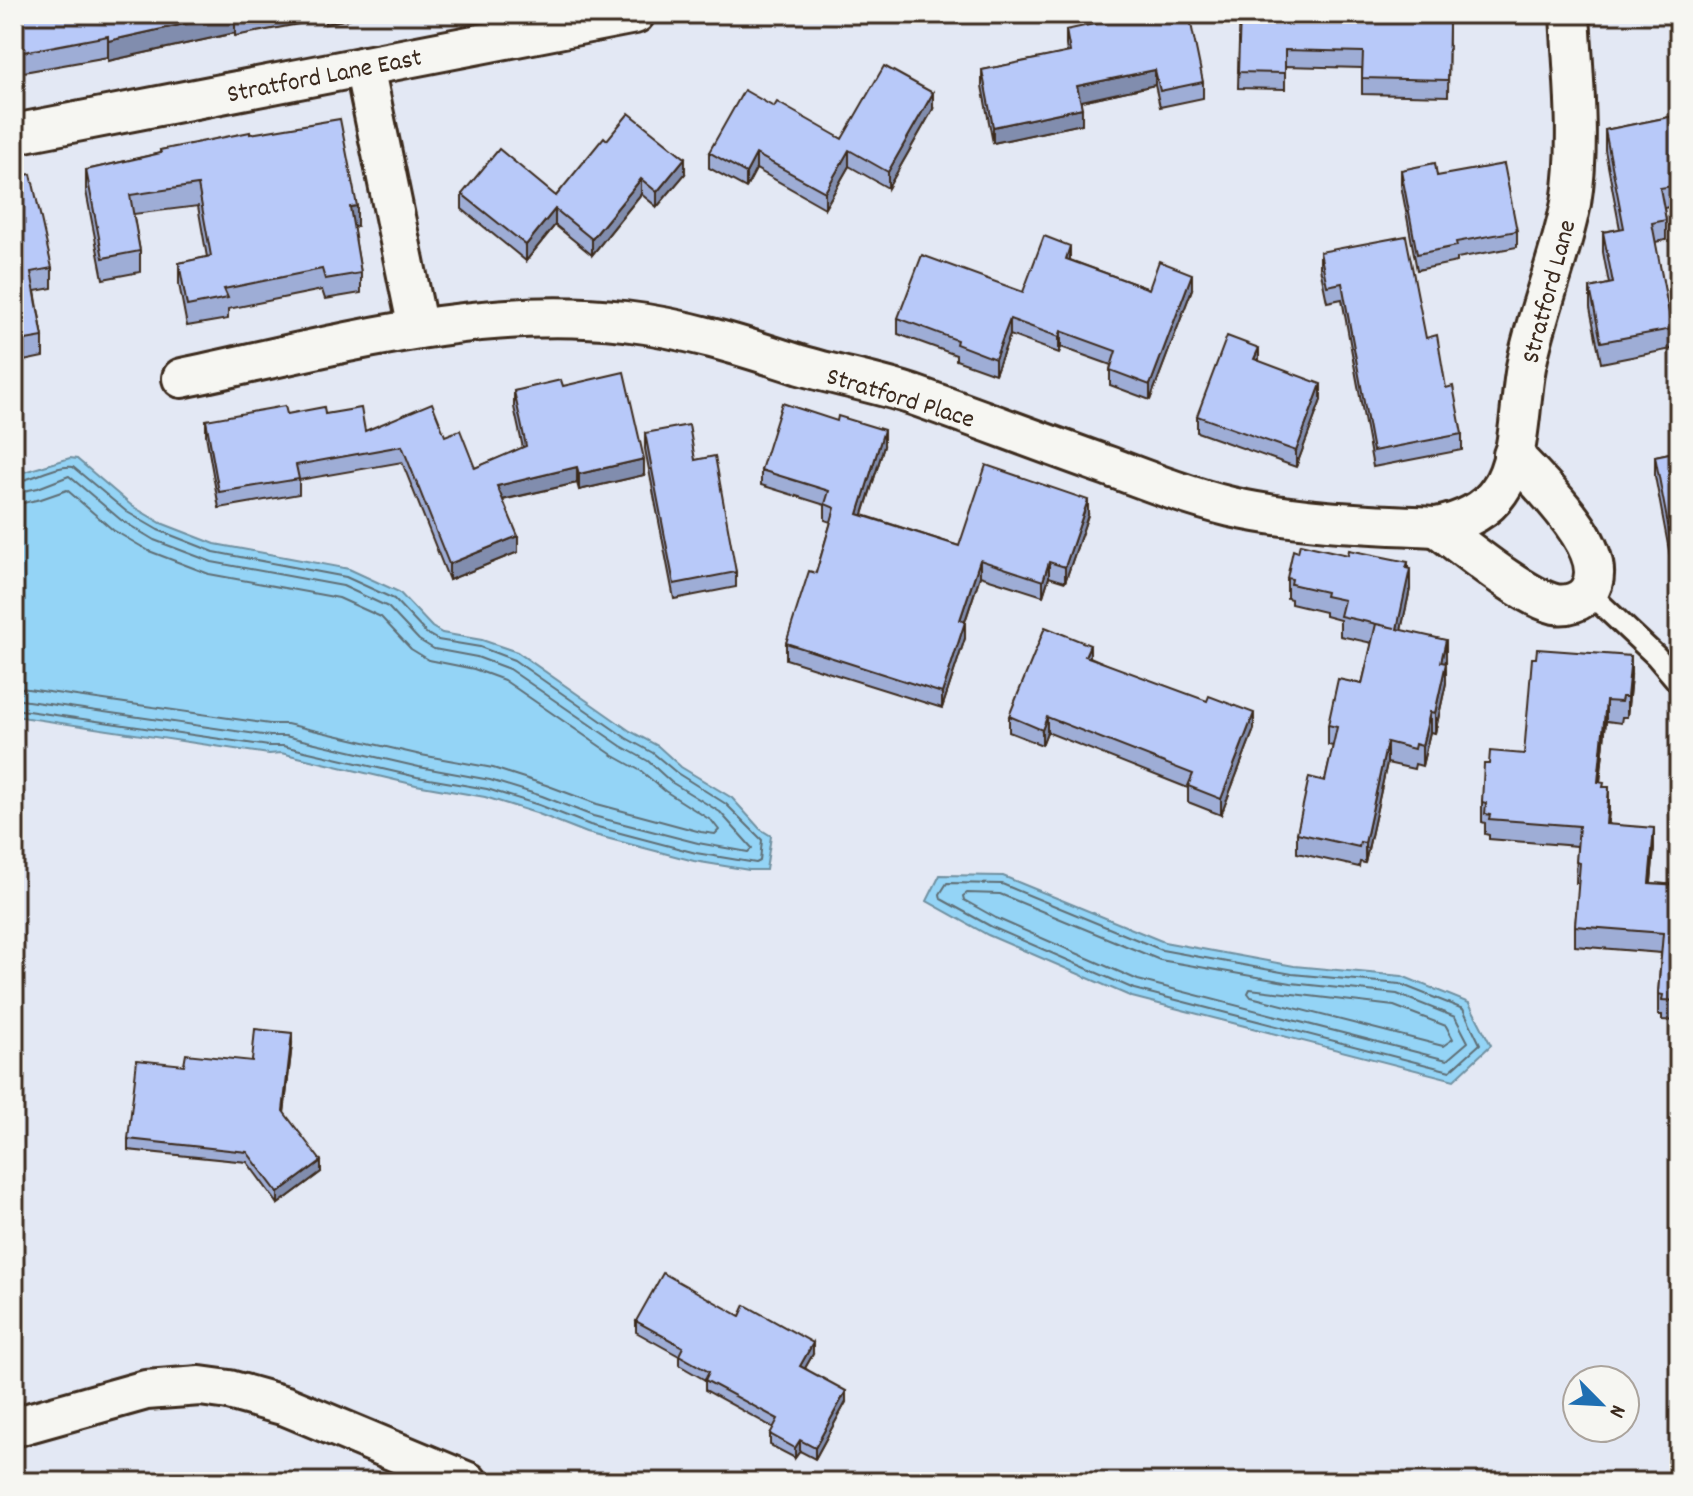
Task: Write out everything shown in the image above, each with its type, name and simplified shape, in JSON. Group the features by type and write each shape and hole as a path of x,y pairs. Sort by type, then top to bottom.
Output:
{"street":[{"name":"Stratford Lane East","path":"14,134 635,14"},
{"name":"Stratford Lane","path":"1437,527 1466,518 1491,501 1506,480 1513,455 1527,362 1563,241 1571,198 1574,139 1570,14"},
{"path":"364,66 418,329"},
{"name":"Stratford Place","path":"182,378 418,329 511,319 622,320 726,341 908,394 1176,491 1231,507 1315,519 1437,527"},
{"path":"1437,527 1544,600 1567,604 1576,602 1588,592 1595,574 1594,564 1576,527 1513,455"},
{"path":"14,1427 146,1390 200,1386 229,1390 286,1406 467,1482"}],"lane":[{"path":"1588,592 1656,656 1679,683"}],"water":[{"path":"70,458 77,459 132,506 161,523 215,544 349,569 399,592 432,627 442,633 482,640 517,652 630,731 658,746 681,767 732,798 760,829 771,836 766,870 694,861 587,833 485,797 416,785 281,753 269,754 14,716 14,475"},
{"path":"940,875 1003,876 1164,942 1294,966 1402,976 1469,1003 1491,1045 1454,1080 1132,997 988,935 927,901"}],"building":[{"path":"14,14 229,14 108,41 108,36 18,53"},
{"path":"1152,14 1153,19 1189,14 1203,82 1160,91 1155,70 1077,86 1082,108 993,127 982,70 1070,52 1066,30"},
{"path":"1240,14 1364,14 1364,21 1449,23 1448,80 1362,78 1363,52 1285,50 1285,73 1238,72"},
{"path":"884,66 933,93 888,172 849,150 825,192 756,154 746,173 709,152 744,90 774,107 777,102 842,139"},
{"path":"629,113 685,158 657,192 641,179 592,239 555,209 526,245 462,194 499,149 556,196 604,137 607,140"},
{"path":"1679,115 1679,185 1660,188 1666,220 1652,223 1672,329 1601,342 1590,288 1613,283 1603,232 1624,228 1605,130"},
{"path":"340,119 357,206 350,207 361,273 325,279 322,269 224,289 228,298 187,306 179,263 211,256 198,185 130,195 140,251 103,258 86,170 161,153 160,150 250,132"},
{"path":"1435,163 1437,176 1504,164 1517,231 1456,242 1457,246 1417,254 1401,170"},
{"path":"31,174 52,268 31,272 43,337 14,342 14,177"},
{"path":"1044,236 1070,246 1066,259 1149,289 1159,261 1192,274 1150,385 1110,370 1116,351 1061,331 1059,337 1010,319 995,359 956,344 957,340 898,318 922,255 1023,292"},
{"path":"1406,236 1426,338 1437,335 1446,388 1453,386 1462,434 1373,451 1342,283 1327,286 1320,252"},
{"path":"1227,336 1259,348 1254,359 1321,384 1296,451 1197,416"},
{"path":"624,372 644,459 579,474 577,467 497,486 518,536 449,564 402,446 296,465 299,479 219,492 206,420 285,406 287,414 324,407 325,414 361,408 365,431 432,403 445,436 460,430 475,468 526,446 514,391 561,380 563,386"},
{"path":"782,403 837,421 838,416 884,430 858,514 959,546 986,465 1088,500 1065,567 1049,562 1043,581 980,560 960,620 965,622 942,693 786,643 809,571 816,573 835,508 825,504 829,491 761,470"},
{"path":"689,425 695,460 715,456 736,572 674,584 645,433"},
{"path":"1679,451 1679,561 1675,562 1655,456"},
{"path":"1300,544 1348,555 1349,550 1408,562 1406,568 1410,569 1397,629 1446,640 1441,662 1446,663 1435,713 1430,712 1422,746 1415,744 1414,749 1387,742 1365,843 1360,842 1359,847 1297,833 1309,777 1325,781 1337,727 1328,725 1338,679 1362,684 1376,624 1395,628 1340,616 1344,600 1325,596 1326,592 1291,584 1292,579 1287,578 1293,550 1298,552"},
{"path":"1045,627 1090,645 1085,656 1207,701 1209,696 1254,713 1221,799 1188,786 1193,774 1047,717 1042,730 1009,716"},
{"path":"1537,649 1631,656 1627,697 1622,697 1621,702 1606,701 1598,782 1604,783 1603,787 1609,787 1606,824 1654,828 1649,883 1679,885 1679,1001 1662,1000 1663,995 1658,994 1663,933 1575,926 1580,863 1576,862 1579,826 1489,819 1490,815 1485,814 1486,803 1482,802 1484,764 1489,764 1490,751 1524,754 1532,658 1536,658"},
{"path":"255,1029 292,1033 283,1111 321,1161 278,1193 247,1152 128,1139 137,1060 184,1065 186,1054 252,1061"},
{"path":"663,1273 740,1316 745,1305 813,1343 800,1366 846,1391 815,1448 800,1440 795,1448 770,1434 778,1419 705,1380 709,1372 679,1355 683,1347 636,1321"}]}
